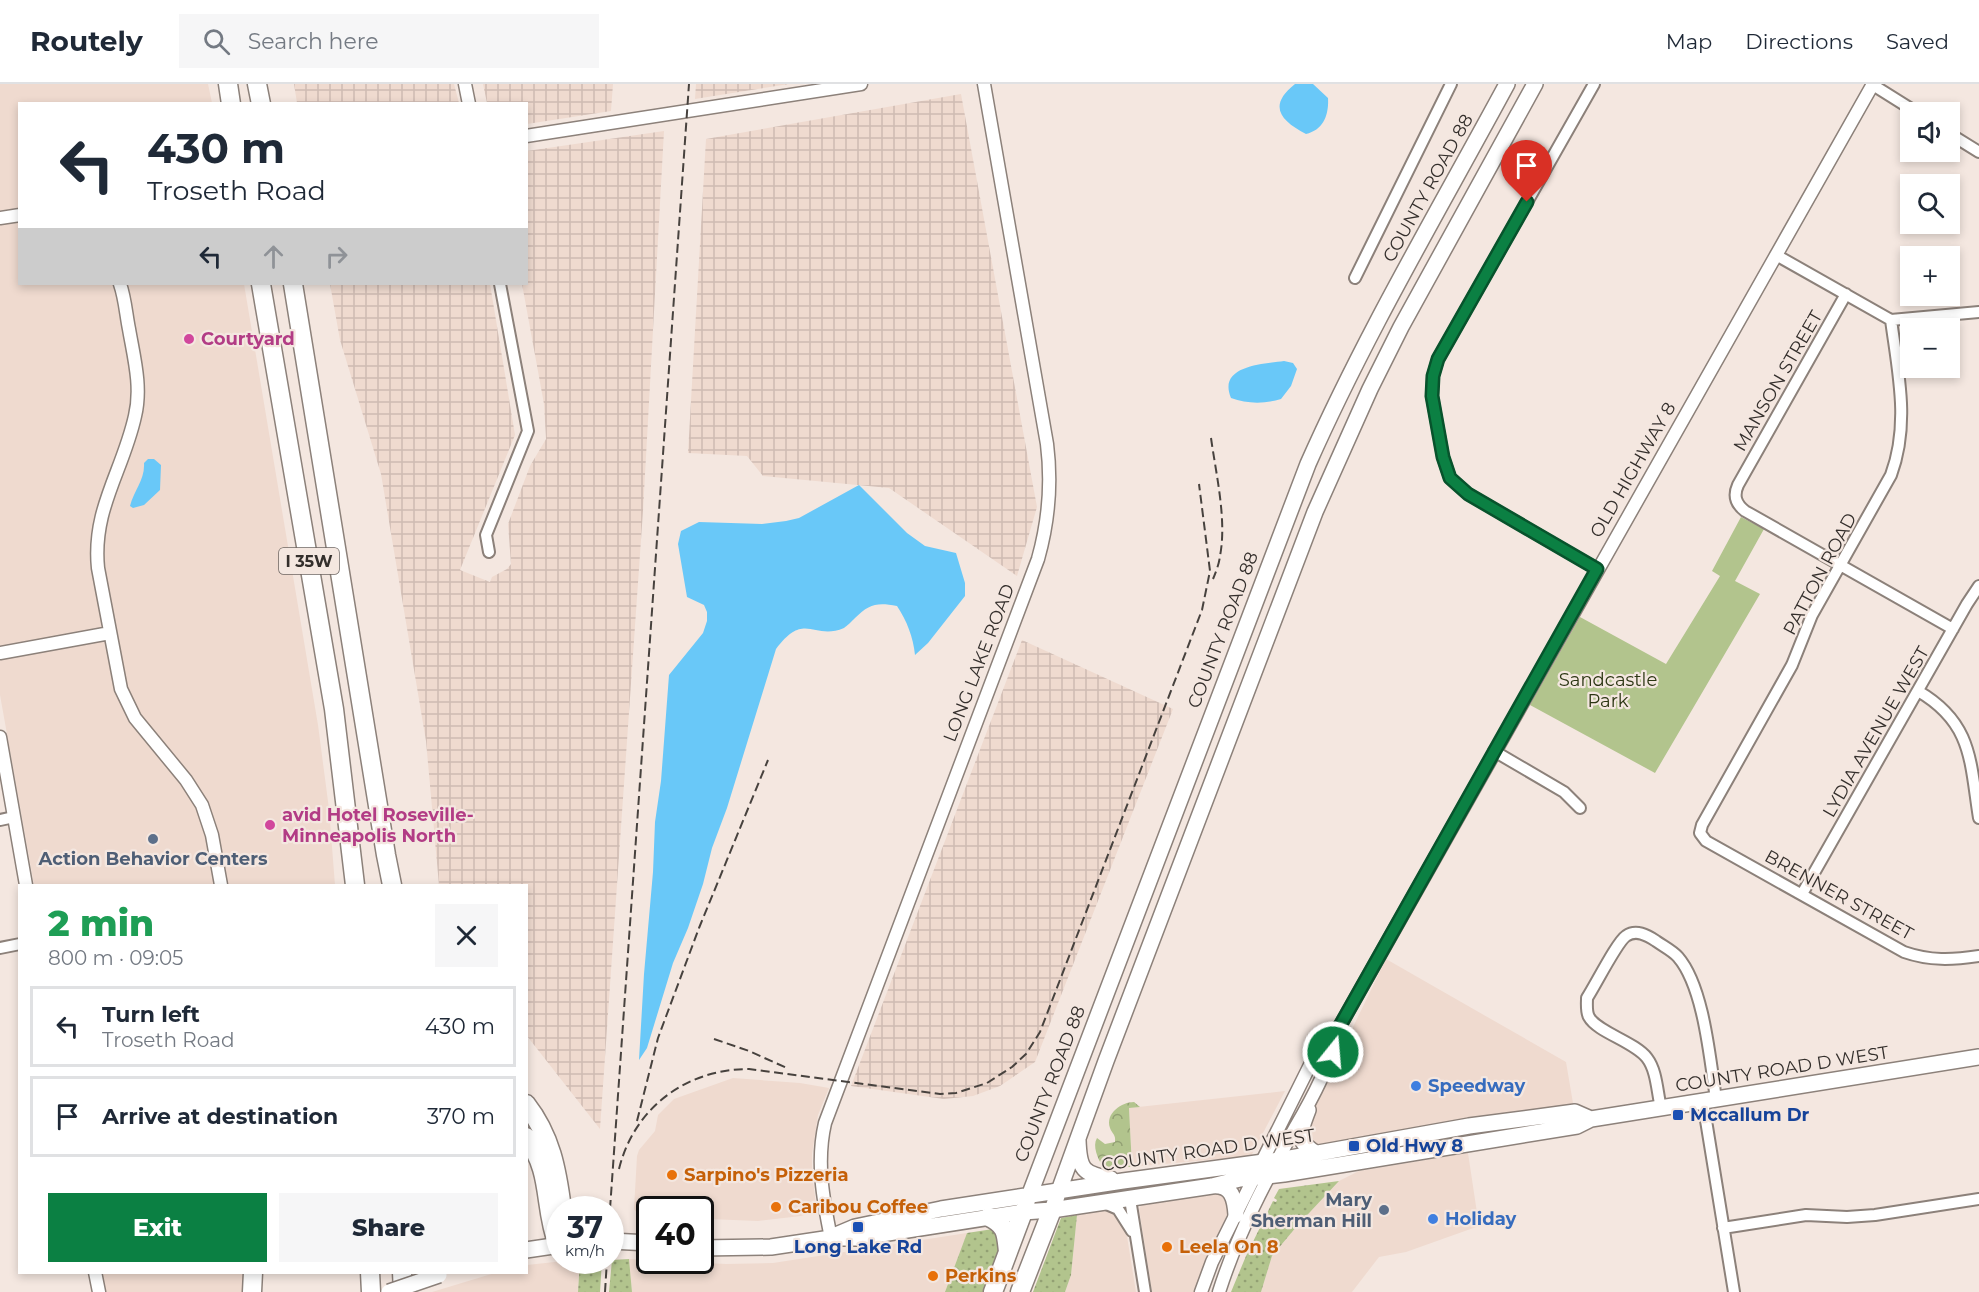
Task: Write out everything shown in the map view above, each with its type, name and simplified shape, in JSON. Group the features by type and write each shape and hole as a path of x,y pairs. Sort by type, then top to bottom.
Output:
{"highway":[{"path":"228,84 231,102"},
{"path":"257,84 261,102"},
{"name":"I 35W","path":"261,285 332,699 351,839 353,884"},
{"name":"I 35W","path":"293,285 382,835 385,884"},
{"path":"382,835 393,884"},
{"path":"528,1107 544,1130 551,1146 556,1163 560,1196"},
{"path":"528,1140 540,1159 545,1174 547,1196"},
{"path":"993,1292 1026,1204"},
{"path":"1020,1292 1052,1210"},
{"path":"989,1217 1000,1222 1006,1233 1008,1252"},
{"path":"252,1292 253,1274"},
{"path":"370,1274 371,1292"},
{"path":"402,1274 403,1292"}],"main road":[{"name":"COUNTY ROAD 88","path":"1026,1204 1308,464 1345,383 1373,329 1508,84"},
{"path":"1052,1210 1290,575 1341,452 1401,327 1535,84"},
{"name":"COUNTY ROAD D WEST","path":"831,1238 855,1227 941,1209 1026,1204 1052,1210 1130,1199 1212,1186 1240,1179 1577,1126 1591,1119 1979,1057"},
{"path":"1308,1110 1300,1137 1302,1143 1317,1154"},
{"name":"COUNTY ROAD D WEST","path":"714,1248 771,1247 831,1238 856,1238 989,1217 1059,1191 1261,1163 1469,1126 1575,1112 1591,1119"},
{"path":"1078,1139 1079,1156 1086,1171 1097,1177 1123,1181"},
{"path":"1212,1186 1219,1185 1228,1188 1235,1200 1236,1215"},
{"path":"528,1250 546,1246"},
{"path":"389,1292 439,1274"}],"street":[{"path":"465,84 469,102"},
{"path":"528,136 861,84"},
{"name":"LONG LAKE ROAD","path":"831,1238 819,1157 825,1123 1038,559 1049,511 1050,467 1047,444 984,84"},
{"path":"1355,278 1451,84"},
{"path":"1594,84 1438,359 1433,376 1432,396 1443,457 1450,478 1468,494 1597,569"},
{"path":"1873,84 1901,102"},
{"name":"OLD HIGHWAY 8","path":"1219,1292 1228,1263 1270,1176 1308,1110 1333,1052 1337,1031 1873,84"},
{"path":"1960,140 1979,152"},
{"path":"0,218 18,215"},
{"path":"1776,255 1891,320 1979,312"},
{"path":"120,285 136,370 138,400 131,431 103,507 97,536 98,568 117,674 127,704 143,729 190,786 202,805 212,835 221,884"},
{"path":"489,552 486,535 528,431 500,285"},
{"name":"MANSON STREET","path":"1840,566 1745,512 1735,496 1738,485 1846,294"},
{"name":"PATTON ROAD","path":"1702,825 1792,665 1812,615 1888,481 1897,459 1901,442 1902,408 1891,320"},
{"path":"1840,566 1953,629"},
{"name":"LYDIA AVENUE WEST","path":"1802,894 1979,586"},
{"path":"0,653 110,633"},
{"path":"1918,691 1946,711 1962,735 1969,756 1979,818"},
{"path":"0,737 26,884"},
{"path":"1494,751 1564,792 1580,808"},
{"path":"0,820 14,817"},
{"name":"BRENNER STREET","path":"1702,825 1700,833 1706,841 1895,947 1911,954 1933,959 1948,960 1979,956"},
{"path":"1661,1108 1654,1074 1648,1059 1640,1051 1596,1024 1589,1018 1587,1009 1587,999 1618,946 1625,936 1635,932 1647,935 1678,956 1691,977 1700,1003 1723,1228 1734,1292"},
{"path":"0,948 18,944"},
{"name":"OLD HIGHWAY 8","path":"1201,1292 1212,1262 1321,1043 1337,1031"},
{"path":"1130,1199 1145,1292"},
{"path":"1723,1228 1806,1215 1847,1217 1875,1215 1979,1199"},
{"path":"1102,1202 1118,1209 1136,1239"},
{"path":"95,1274 99,1292"}],"shaded area":[{"path":"0,84 208,84 212,102 18,102 18,285 244,285 318,725 329,809 335,884 34,884 0,695"},
{"path":"294,84 454,84 459,102 297,102"},
{"path":"483,84 613,84 611,111 528,124 528,102 487,102"},
{"path":"696,84 789,84 695,99"},
{"path":"961,94 1037,507 1017,576 889,488 763,476 747,456 688,453 706,139"},
{"path":"664,131 643,511 600,1129 528,1037 528,884 439,884 426,741 381,474 340,340 330,285 490,285 515,435 460,570 490,582 492,577 507,569 511,564 508,524 530,466 546,439 544,404 522,285 528,285 528,151"},
{"path":"1022,640 1173,709 1035,1062 1000,1086 973,1096 944,1099 851,1086"},
{"path":"1386,959 1566,1062 1574,1109 1320,1146 1310,1141 1306,1124"},
{"path":"733,1078 800,1083 829,1088 818,1115 812,1154 817,1211 801,1216 758,1221 714,1219 714,1196 636,1196 636,1212 634,1209 639,1150 655,1131 658,1115 674,1099"},
{"path":"1285,1091 1251,1156 1132,1167 1129,1108"},
{"path":"1468,1153 1479,1226 1406,1252 1379,1257 1352,1292 1261,1292 1272,1256 1339,1181 1359,1171"},
{"path":"1221,1193 1227,1199 1229,1211 1194,1292 1152,1292 1139,1209 1141,1205"},
{"path":"1108,1210 1117,1216 1126,1230 1136,1292 1065,1292 1071,1275 1077,1215"},
{"path":"967,1233 945,1292 632,1292 629,1259 636,1259 636,1274 714,1274 714,1263 773,1263"},
{"path":"546,1263 546,1274 579,1274 578,1292 432,1292 491,1274 528,1274 528,1265"},
{"path":"102,1274 243,1274 243,1292 105,1292"}],"green space":[{"name":"Sandcastle Park","path":"1741,517 1764,529 1735,581 1760,594 1655,773 1530,705 1580,617 1666,664 1720,576 1712,571"},
{"path":"1134,1102 1140,1107 1129,1108 1132,1167 1103,1167 1095,1149 1097,1138 1105,1144 1115,1142 1109,1123 1112,1113 1124,1104"},
{"path":"1339,1181 1272,1256 1261,1292 1231,1292 1273,1201 1277,1200 1274,1198 1279,1189"},
{"path":"1077,1215 1071,1275 1065,1292 1033,1292 1061,1218"},
{"path":"993,1229 1003,1239 984,1292 945,1292 967,1233"},
{"path":"624,1259 629,1259 632,1292 609,1292 611,1274 624,1274"},
{"path":"579,1274 601,1274 600,1292 578,1292"}],"water":[{"path":"1295,84 1313,84 1328,98 1328,110 1321,125 1306,134 1290,124 1281,112 1281,99"},
{"path":"1284,361 1293,363 1297,369 1291,386 1281,399 1256,403 1231,398 1228,387 1231,379 1237,373 1255,365"},
{"path":"148,459 154,459 161,465 160,490 144,505 133,508 130,506 143,475 144,463"},
{"path":"859,485 907,533 925,546 956,553 965,583 965,596 928,643 915,655 907,623 901,612 897,606 884,604 874,605 865,610 844,628 833,631 802,629 794,631 776,649 727,808 712,848 703,884 673,963 647,1048 639,1060 655,822 661,781 669,675 703,633 707,621 704,605 687,597 678,544 681,531 699,522 762,524 799,518"}],"railway":[{"path":"611,1196 689,84"},
{"path":"1211,438 1222,527 1220,559 1213,579"},
{"path":"619,1169 626,1147 650,1111 666,1096 704,1076 749,1069 940,1094 956,1093 987,1083 1012,1067 1026,1054 1040,1032 1202,610 1210,571 1199,484"},
{"path":"637,1121 658,1038 699,928 768,760"},
{"path":"714,1039 749,1051 789,1069"},
{"path":"605,1292 606,1274"}],"place":[{"name":"Courtyard","path":"189,339"},
{"name":"avid Hotel Roseville- Minneapolis North","path":"270,825"},
{"name":"Action Behavior Centers","path":"153,839"},
{"name":"Speedway","path":"1416,1086"},
{"name":"Mccallum Dr","path":"1678,1115"},
{"name":"Old Hwy 8","path":"1354,1146"},
{"name":"Sarpino's Pizzeria","path":"672,1175"},
{"name":"Caribou Coffee","path":"776,1207"},
{"name":"Mary Sherman Hill","path":"1384,1210"},
{"name":"Holiday","path":"1433,1219"},
{"name":"Long Lake Rd","path":"858,1227"},
{"name":"Leela On 8","path":"1167,1247"},
{"name":"Perkins","path":"933,1276"}],"route":[{"path":"1333,1052 1337,1031 1597,569 1468,494 1450,478 1443,457 1432,396 1433,376 1438,359 1527,202"}]}
